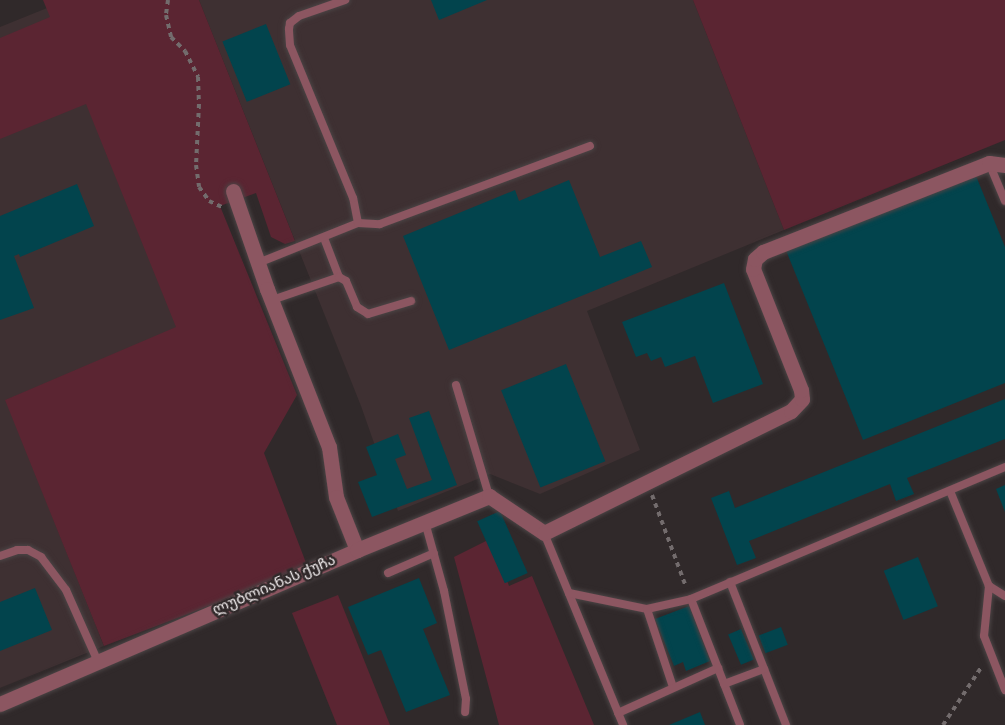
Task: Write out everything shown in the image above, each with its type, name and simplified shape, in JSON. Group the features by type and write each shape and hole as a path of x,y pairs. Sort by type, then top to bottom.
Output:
{"street":[{"path":"489,496 544,533 646,480 791,411 802,399 753,269 755,259 764,252 989,163 1005,165"},
{"path":"233,191 258,263 329,447 336,497 357,550"},
{"name":"ლუბლიანას ქუჩა","path":"0,704 357,550 489,496"}],"lane":[{"path":"345,0 299,16 290,23 289,29 290,45 353,198 358,223"},
{"path":"258,263 358,223 380,224 590,146"},
{"path":"989,163 1005,201"},
{"path":"324,238 339,277 346,281 357,307 368,314 411,301"},
{"path":"272,300 339,277"},
{"path":"456,385 489,496"},
{"path":"568,593 647,609 691,599 1005,467"},
{"path":"950,491 989,586 984,636 1005,690"},
{"path":"425,522 444,591 466,699 465,712"},
{"path":"544,533 623,725"},
{"path":"0,556 17,550 28,550 41,557 66,591 98,662"},
{"path":"388,573 434,553"},
{"path":"730,582 786,725"},
{"path":"989,586 1005,596"},
{"path":"691,599 740,725"},
{"path":"647,609 673,687"},
{"path":"618,713 718,668"},
{"path":"724,684 764,669"}],"path":[{"path":"168,0 166,15 171,37 185,51 198,77 200,104 196,165 199,188 209,201 242,216"},
{"path":"646,480 691,599"},
{"path":"943,725 990,655"}],"shaded area":[{"path":"43,0 199,0 295,241 285,244 271,237 256,193 220,206 297,395 264,453 308,568 104,646 5,400 176,327 86,104 0,139 0,38 50,17"},
{"path":"67,0 216,311 6,400 104,646 0,688 0,27"},
{"path":"199,0 693,0 784,230 587,311 640,450 540,494 490,474 398,511 361,406"},
{"path":"693,0 1005,0 1005,140 784,230"},
{"path":"492,538 509,586 532,576 594,725 499,725 454,557"},
{"path":"338,595 390,725 337,725 292,613"}],"building":[{"path":"431,0 487,0 439,20"},
{"path":"266,24 290,84 247,102 222,42"},
{"path":"974,171 1005,247 1005,383 863,440 785,248"},
{"path":"569,180 600,257 641,241 652,267 449,350 403,236 515,190 519,201"},
{"path":"77,184 94,226 20,257 19,254 14,256 34,308 0,320 0,216"},
{"path":"724,283 763,384 713,403 695,356 665,367 661,357 651,361 647,353 636,357 622,322"},
{"path":"566,364 605,461 540,488 501,390"},
{"path":"1005,399 1005,439 907,478 914,494 896,501 890,484 749,541 756,558 737,565 711,498 729,491 735,508"},
{"path":"429,411 457,485 372,517 358,482 377,475 366,447 398,434 406,455 395,459 407,489 432,480 409,418"},
{"path":"1005,485 1005,512 996,489"},
{"path":"500,511 528,573 505,583 477,521"},
{"path":"918,557 938,606 904,620 884,571"},
{"path":"419,578 437,623 423,629 450,695 406,712 381,650 368,655 348,607"},
{"path":"35,588 52,630 0,651 0,602"},
{"path":"689,606 710,661 686,671 683,662 674,666 655,619"},
{"path":"781,627 788,645 765,653 759,636"},
{"path":"741,629 754,659 741,665 728,634"},
{"path":"700,712 705,725 669,725"}]}
